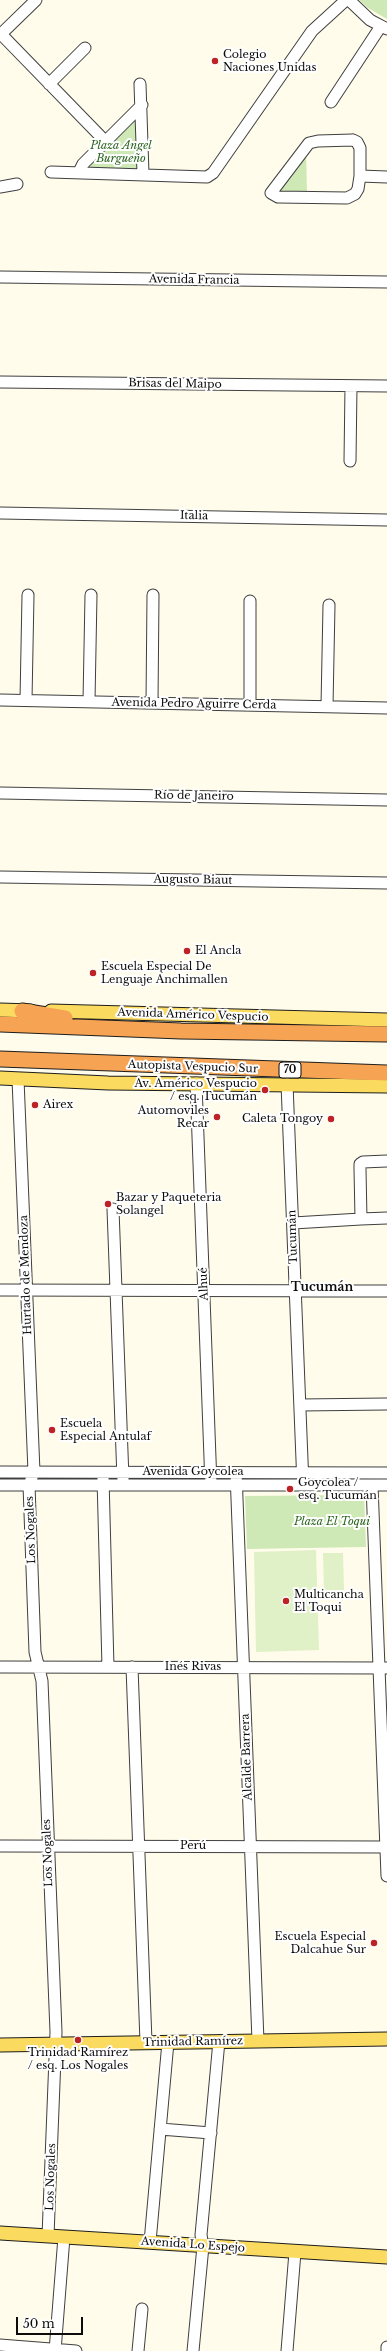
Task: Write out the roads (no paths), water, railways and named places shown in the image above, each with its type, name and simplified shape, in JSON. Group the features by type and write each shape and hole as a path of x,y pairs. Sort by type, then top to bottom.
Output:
{"highway":[{"path":"22,1010 56,1017 182,1031"},
{"path":"0,1024 182,1031 387,1034"},
{"name":"Autopista Vespucio Sur","path":"0,1059 387,1073"},
{"path":"0,1066 58,1061"}],"main road":[{"name":"Avenida Américo Vespucio","path":"0,1010 387,1020"},
{"path":"0,1078 108,1083 387,1086"},
{"name":"Trinidad Ramírez","path":"0,2045 387,2039"},
{"name":"Avenida Lo Espejo","path":"0,2233 387,2257"}],"street":[{"path":"36,0 0,33 105,142"},
{"path":"51,172 143,174 200,178 213,173 312,31 347,0 370,20 384,27 331,102"},
{"path":"49,84 85,48"},
{"path":"140,84 142,106 143,174"},
{"path":"79,172 83,164 142,106"},
{"path":"318,140 353,140 357,142 360,148 360,176 358,189 355,194 347,198 278,197 271,193 304,147 318,140"},
{"path":"360,176 387,176"},
{"path":"0,187 17,184"},
{"name":"Avenida Francia","path":"0,277 387,282"},
{"name":"Brisas del Maipo","path":"0,382 387,386"},
{"path":"350,386 350,461"},
{"name":"Italia","path":"0,513 387,520"},
{"path":"26,700 28,595"},
{"path":"89,701 90,595"},
{"path":"152,703 153,595"},
{"path":"250,601 250,705"},
{"path":"327,706 329,605"},
{"name":"Avenida Pedro Aguirre Cerda","path":"0,700 387,708"},
{"name":"Río de Janeiro","path":"0,793 387,800"},
{"name":"Augusto Biaut","path":"0,877 387,883"},
{"name":"Hurtado de Mendoza","path":"18,1079 34,1472"},
{"name":"Alhué","path":"196,1083 211,1485"},
{"name":"Tucumán","path":"287,1084 303,1485"},
{"path":"361,1219 360,1164 365,1162 387,1161"},
{"path":"113,1209 123,1485"},
{"path":"293,1223 387,1218"},
{"path":"0,1290 387,1291"},
{"path":"300,1405 387,1404"},
{"name":"Avenida Goycolea","path":"0,1472 387,1473"},
{"name":"Los Nogales","path":"34,1472 29,1485 35,1652 42,1681 56,2044 48,2236"},
{"path":"102,1472 108,1667"},
{"name":"Alcalde Barrera","path":"236,1473 258,2041"},
{"name":"Avenida Goycolea","path":"0,1485 387,1485"},
{"path":"372,1485 383,1668 387,1876"},
{"name":"Inés Rivas","path":"0,1667 383,1668"},
{"path":"132,1667 146,2042"},
{"name":"Perú","path":"0,1846 386,1847"},
{"path":"193,2351 202,2246 201,2235 219,2041"},
{"path":"150,2242 168,2042"},
{"path":"160,2129 210,2133"},
{"path":"55,2350 64,2237"},
{"path":"287,2351 295,2252"},
{"path":"138,2351 142,2309"},
{"path":"0,2345 76,2351"}],"place":[{"name":"Colegio Naciones Unidas","path":"215,61"},
{"name":"El Ancla","path":"187,951"},
{"name":"Escuela Especial De Lenguaje Anchimallen","path":"93,973"},
{"name":"Av. Américo Vespucio / esq. Tucumán","path":"265,1090"},
{"name":"Airex","path":"35,1105"},
{"name":"Automoviles Recar","path":"217,1117"},
{"name":"Caleta Tongoy","path":"331,1119"},
{"name":"Bazar y Paqueteria Solangel","path":"108,1204"},
{"name":"Escuela Especial Antulaf","path":"52,1430"},
{"name":"Goycolea / esq. Tucumán","path":"290,1489"},
{"name":"Multicancha El Toqui","path":"286,1601"},
{"name":"Escuela Especial Dalcahue Sur","path":"374,1943"},
{"name":"Trinidad Ramírez / esq. Los Nogales","path":"78,2040"}],"district":[{"name":"Tucumán","path":"322,1288"}],"park label":[{"name":"Plaza Angel Burgueño","path":"121,152"},
{"name":"Plaza El Toqui","path":"332,1522"}]}
